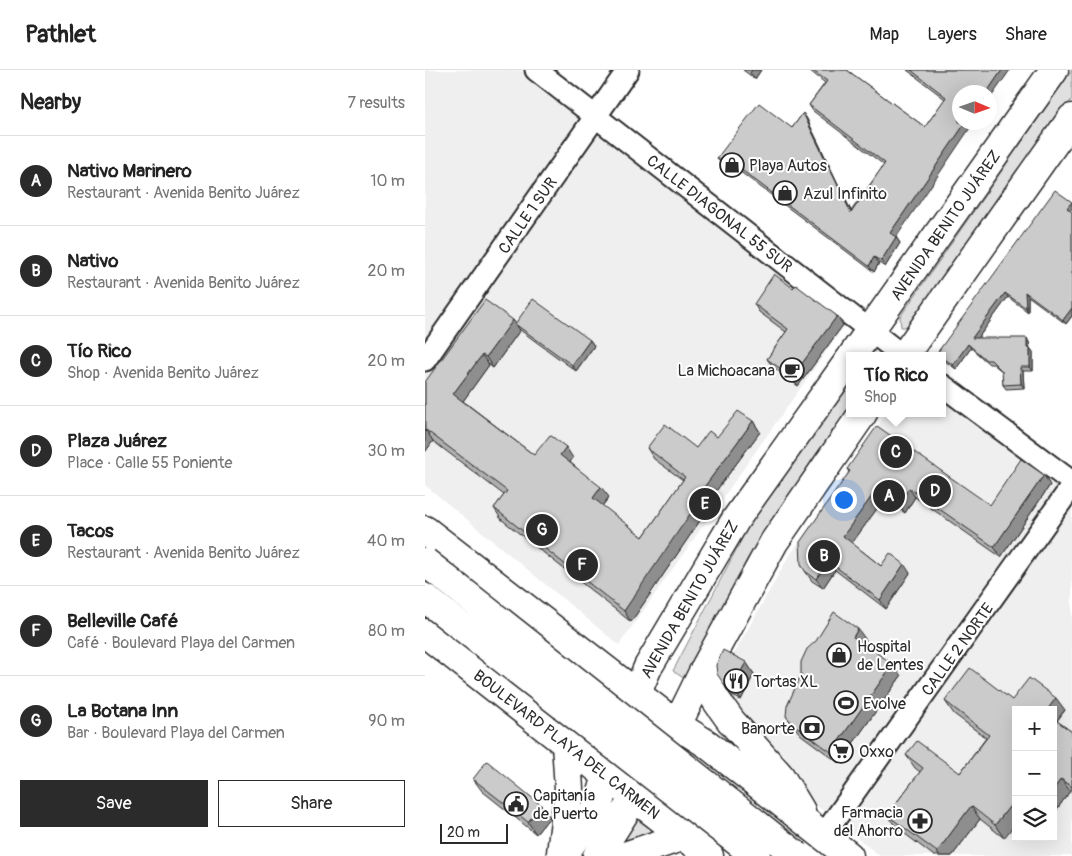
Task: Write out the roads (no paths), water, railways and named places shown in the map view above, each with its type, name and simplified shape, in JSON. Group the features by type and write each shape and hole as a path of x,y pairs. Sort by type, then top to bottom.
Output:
{"main road":[{"name":"AVENIDA BENITO JUÁREZ","path":"855,352 1054,70"},
{"path":"907,352 1072,118"},
{"name":"AVENIDA BENITO JUÁREZ","path":"562,856 599,803 635,693 648,667 736,519 846,365"},
{"path":"597,856 635,798 677,725 706,666 774,542 860,417"},
{"path":"425,530 677,725 707,744 849,856"},
{"path":"425,562 797,856"},
{"path":"425,598 756,856"},
{"name":"BOULEVARD PLAYA DEL CARMEN","path":"425,633 709,856"},
{"path":"706,666 711,692 716,700 731,721 780,776 816,831"},
{"path":"562,856 569,789 566,743"},
{"path":"625,856 684,836"}],"street":[{"name":"CALLE DIAGONAL 55 SUR","path":"536,70 899,352"},
{"name":"CALLE 1 SUR","path":"425,360 628,70"},
{"path":"946,388 1072,484"},
{"name":"CALLE 2 NORTE","path":"816,831 1072,484"}],"place":[{"name":"Playa Autos","path":"732,165"},
{"name":"Azul Infinito","path":"785,193"},
{"name":"La Michoacana","path":"792,370"},
{"name":"Tío Rico","path":"896,452"},
{"name":"Plaza Juárez","path":"935,491"},
{"name":"Nativo Marinero","path":"889,496"},
{"name":"Tacos","path":"705,504"},
{"name":"La Botana Inn","path":"542,530"},
{"name":"Nativo","path":"824,556"},
{"name":"Belleville Café","path":"582,565"},
{"name":"Hospital de Lentes","path":"839,655"},
{"name":"Tortas XL","path":"736,681"},
{"name":"Evolve","path":"846,703"},
{"name":"Banorte","path":"812,728"},
{"name":"Oxxo","path":"841,751"},
{"name":"Capitanía de Puerto","path":"516,804"},
{"name":"Farmacia del Ahorro","path":"920,821"}]}
